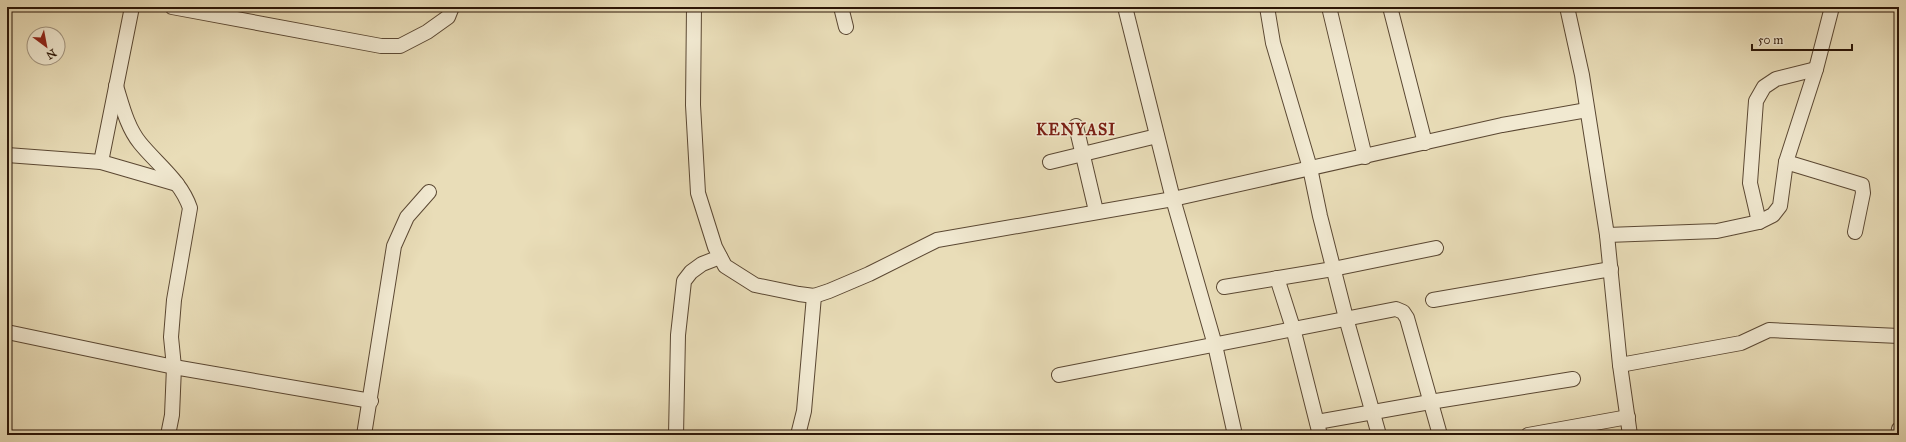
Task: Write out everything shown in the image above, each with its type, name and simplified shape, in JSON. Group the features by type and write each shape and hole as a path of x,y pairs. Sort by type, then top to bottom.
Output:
{"street":[{"path":"101,162 132,7"},
{"path":"172,7 381,46 400,46 427,32 448,17 452,7"},
{"path":"694,7 693,105 698,193 715,247 725,266 755,285 814,296 869,274 937,240 1096,211 1173,199 1502,125 1587,110"},
{"path":"841,7 846,28"},
{"path":"1125,7 1173,199 1215,345 1235,435"},
{"path":"1267,7 1273,43 1310,168 1333,269 1379,435"},
{"path":"1329,7 1365,157"},
{"path":"1390,7 1425,143"},
{"path":"1567,7 1582,75 1607,235 1620,365 1630,435"},
{"path":"1607,235 1717,231 1759,222 1773,215 1780,206 1786,162 1816,69 1832,7"},
{"path":"1759,222 1750,183 1756,101 1764,87 1776,79 1816,69"},
{"path":"116,86 126,116 140,142 177,184 186,197 190,208 174,300 171,337 174,367 172,416 168,435"},
{"path":"1076,126 1096,211"},
{"path":"1050,162 1157,136"},
{"path":"7,155 101,162 177,184"},
{"path":"1786,162 1862,185 1863,193 1855,232"},
{"path":"364,435 371,401 394,246 408,217 429,192"},
{"path":"1224,287 1333,269 1436,248"},
{"path":"676,435 678,335 684,281 691,272 702,264 720,257"},
{"path":"1433,300 1611,269"},
{"path":"1277,278 1293,328 1318,429 1373,413 1573,378"},
{"path":"798,435 804,411 814,296"},
{"path":"1059,375 1396,309 1403,312 1407,318 1440,435"},
{"path":"1620,365 1741,343 1769,330 1899,336"},
{"path":"7,332 174,367 371,401"},
{"path":"1528,435 1628,417"},
{"path":"1898,435 1899,429"}],"district":[{"name":"KENYASI","path":"1076,129"}]}
